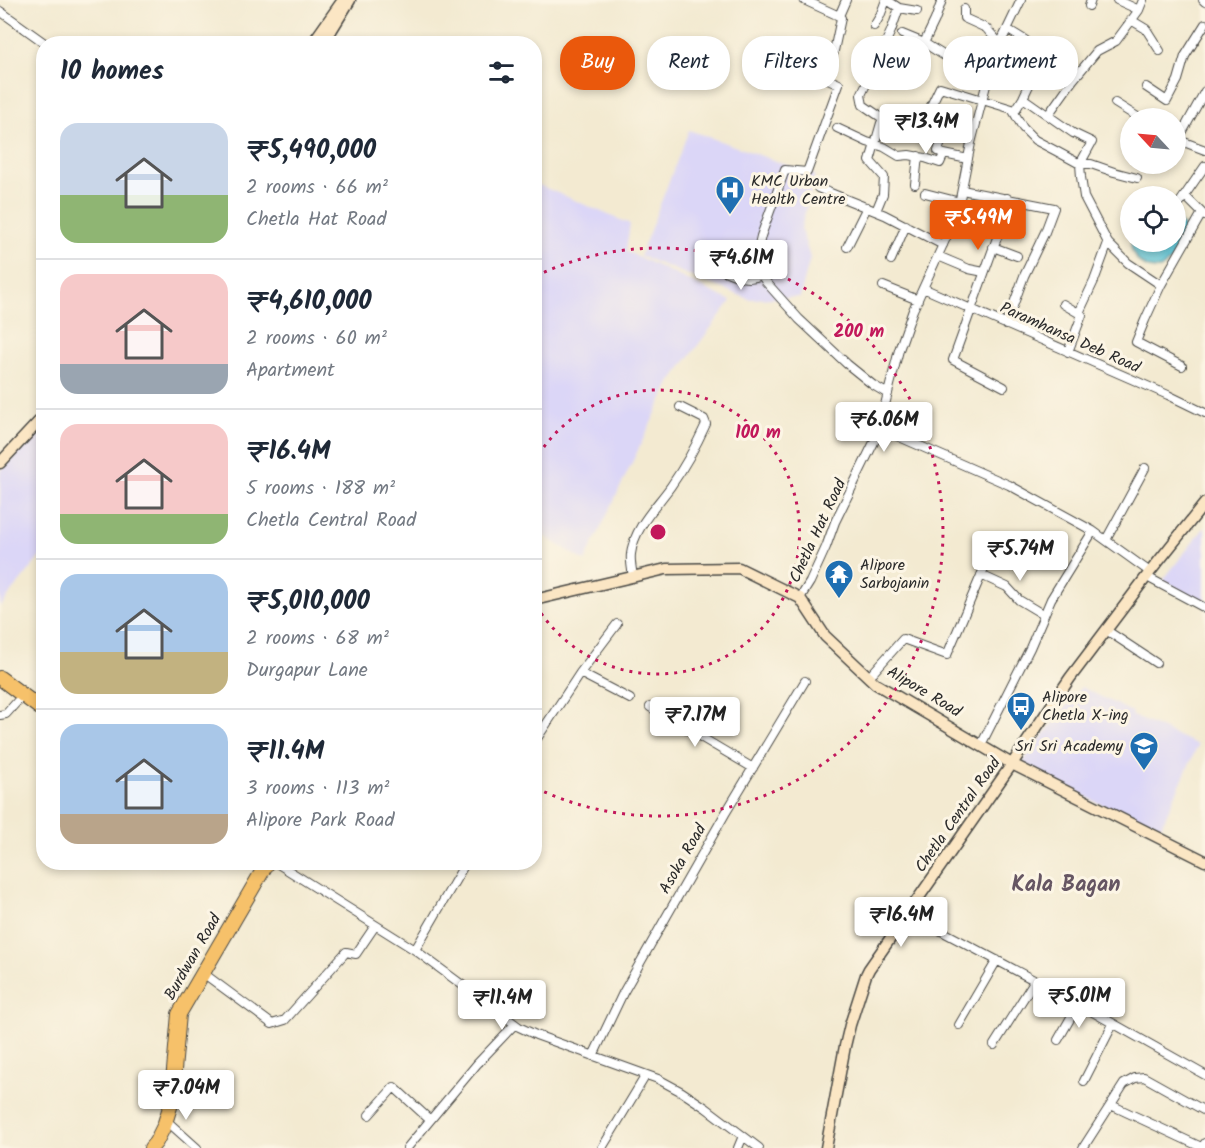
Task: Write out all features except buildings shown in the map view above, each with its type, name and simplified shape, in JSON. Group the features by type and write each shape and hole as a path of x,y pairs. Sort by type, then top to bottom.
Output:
{"highway":[{"path":"0,678 36,705"},
{"name":"Burdwan Road","path":"152,1148 171,1104 179,1014 263,870"}],"main road":[{"path":"318,36 343,0"},
{"path":"328,36 350,0"},
{"path":"0,464 36,425"},
{"name":"Chetla Central Road","path":"826,1148 848,1035 866,975 1070,678 1149,574 1204,507"},
{"path":"542,598 666,569 739,568 800,598"},
{"name":"Alipore Road","path":"800,598 825,636 876,684 1012,764 1205,861"}],"street":[{"path":"804,0 842,18 828,79 839,84 807,172 785,170 761,236 756,258 766,282 799,319 847,364 888,394"},
{"path":"839,16 846,0"},
{"path":"874,26 886,0 899,8 917,11"},
{"path":"927,36 942,0"},
{"name":"Chetla Hat Road","path":"1004,36 1021,0"},
{"path":"1117,0 1139,10"},
{"path":"1078,73 1097,51 1116,41 1139,10 1143,0"},
{"path":"888,122 863,105 861,95 891,31 899,8"},
{"path":"964,9 964,18 986,28 993,36"},
{"path":"0,11 36,37"},
{"path":"1131,20 1146,29 1160,51"},
{"path":"1146,87 1167,101 1179,80 1185,56 1205,24"},
{"path":"1007,29 1018,36"},
{"path":"902,34 907,36"},
{"path":"876,211 882,194 884,177 870,161 881,123 927,114 940,87 1012,109 1023,128 1035,140 1080,164 1091,164 1137,178"},
{"name":"Chetla Hat Road","path":"800,598 810,582 835,522 878,436 898,350 957,214 984,90"},
{"path":"1015,111 1027,90"},
{"path":"1048,116 1065,90"},
{"path":"1186,124 1205,91"},
{"path":"1023,98 1073,133 1092,142 1080,164 1084,197 1108,243 1128,263 1161,285"},
{"path":"1115,103 1123,108"},
{"path":"950,116 938,151 968,159"},
{"path":"837,128 884,147 899,156 918,156 940,163 944,154"},
{"path":"1186,143 1205,150"},
{"path":"915,184 918,156"},
{"path":"1186,194 1205,166"},
{"path":"818,188 876,211 943,245"},
{"path":"962,190 1054,208 1024,276 1006,325"},
{"path":"925,193 960,202"},
{"path":"1182,366 1136,342 1161,285 1204,214 1186,197"},
{"path":"1004,387 953,360 1003,221 1006,198"},
{"path":"847,247 867,207"},
{"path":"891,260 906,225"},
{"path":"1079,313 1108,243"},
{"path":"993,248 1017,256"},
{"path":"938,256 969,269 984,272"},
{"path":"720,269 742,278 754,279 762,275"},
{"path":"884,286 918,300"},
{"name":"Paramhansa Deb Road","path":"923,288 1205,413"},
{"path":"1063,304 1082,315 1068,352"},
{"path":"633,577 631,555 639,531 652,509 690,458 706,424 704,419 680,407"},
{"path":"879,428 1009,484 1093,531 1149,574 1205,608"},
{"path":"1106,540 1145,468"},
{"path":"981,745 1030,648 1051,599 1093,531"},
{"path":"869,677 903,639 947,656 991,552"},
{"path":"981,575 1007,587 1019,600 1044,615"},
{"path":"542,730 580,673 617,624"},
{"path":"1106,630 1156,663"},
{"path":"580,673 630,699"},
{"name":"Asoka Road","path":"593,1056 623,993 725,814 805,681"},
{"path":"0,715 6,714 23,695"},
{"path":"650,707 753,768"},
{"path":"279,870 415,950 515,1024 536,1035 658,1079 706,1108 759,1148"},
{"path":"415,950 461,870"},
{"path":"909,910 932,926 1205,1075"},
{"path":"203,973 272,1024 285,1020 346,952 356,954 375,926"},
{"path":"959,1025 997,960"},
{"path":"994,1045 1035,981"},
{"path":"1058,1040 1078,1005"},
{"path":"407,1148 477,1064 515,1024"},
{"path":"1084,1081 1113,1024"},
{"path":"602,1148 646,1075"},
{"path":"1083,1148 1124,1084 1134,1078 1144,1077 1205,1111"},
{"path":"369,1115 394,1087 430,1120"},
{"path":"1111,1105 1199,1146 1205,1143"},
{"path":"165,1122 168,1122 197,1148"},
{"path":"738,1148 743,1136"}],"shaded area":[{"name":"KMC Urban Health Centre","path":"689,130 815,175 801,228 810,258 800,297 749,299 640,256"},
{"path":"542,186 630,224 626,251 731,301 671,381 585,561 542,535"},
{"path":"36,432 36,562 0,607 0,471"},
{"path":"1205,527 1205,605 1163,580"},
{"path":"1081,687 1132,712 1131,715 1198,745 1158,833 1021,764"}],"water":[{"path":"1133,252 1178,252 1160,269 1149,268 1138,260"}],"place":[{"name":"KMC Urban Health Centre","path":"730,216"},
{"name":"Alipore Sarbojanin","path":"839,600"},
{"name":"Alipore Chetla X-ing","path":"1021,732"},
{"name":"Sri Sri Academy","path":"1144,772"}],"district":[{"name":"Kala Bagan","path":"1066,885"}]}
